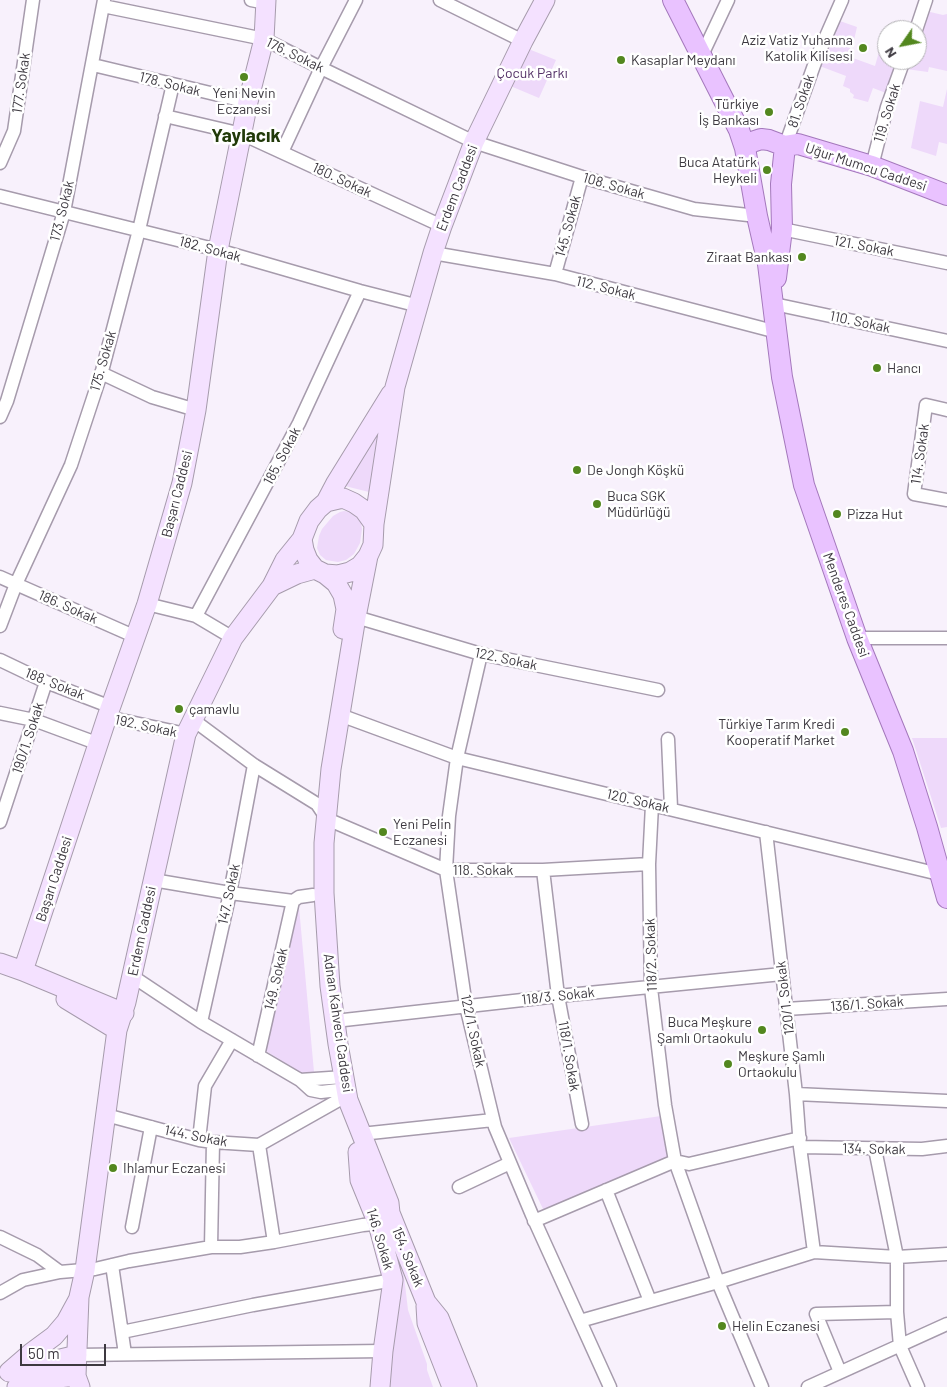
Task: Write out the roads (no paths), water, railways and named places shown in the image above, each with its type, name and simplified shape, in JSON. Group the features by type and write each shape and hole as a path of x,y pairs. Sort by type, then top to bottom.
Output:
{"main road":[{"name":"Erdem Caddesi","path":"374,524 395,387 433,253 474,142 544,0"},
{"name":"Menderes Caddesi","path":"673,0 748,139 757,216 768,264 774,304 782,377 804,485 857,638 903,751 947,898"},
{"name":"Başarı Caddesi","path":"23,972 98,744 147,604 182,483 196,410 218,250 248,102 264,39 261,1"},
{"name":"Uğur Mumcu Caddesi","path":"748,139 769,140 785,146 798,144 872,166 947,195"},
{"name":"Menderes Caddesi","path":"774,304 782,229 781,184 785,146"},
{"path":"753,187 759,191 767,191 777,188 781,184"},
{"name":"Erdem Caddesi","path":"326,502 395,387"},
{"path":"272,586 297,574 320,571 338,575 350,572 360,566 368,556 373,545 374,524 364,510 343,498 326,502 318,509 309,521 302,539 308,560 320,571"},
{"name":"Erdem Caddesi","path":"78,1382 77,1355 80,1297 120,1022 189,726 233,638 272,586 285,560 302,539"},
{"name":"Adnan Kahveci Caddesi","path":"339,1087 324,893 324,843 331,769 368,556"},
{"name":"Adnan Kahveci Caddesi","path":"320,571 336,583 343,595 346,609 320,768 313,842 313,894 319,987 339,1087 359,1143"},
{"path":"0,963 23,972 120,1022"},
{"name":"146. Sokak","path":"359,1143 360,1180 387,1219 393,1280 380,1387"},
{"name":"154. Sokak","path":"387,1219 426,1302"},
{"path":"9,1379 31,1353 54,1336 66,1322 80,1297"},
{"path":"426,1302 427,1323 452,1387"},
{"path":"426,1302 440,1318 467,1387"},
{"path":"9,1379 56,1360 77,1355"},
{"path":"9,1379 78,1382"}],"street":[{"name":"177. Sokak","path":"0,163 14,131 33,0"},
{"path":"282,152 321,68 356,0"},
{"path":"440,0 523,41"},
{"path":"702,55 728,0"},
{"name":"81. Sokak","path":"785,146 817,57 842,0"},
{"path":"919,20 926,0"},
{"name":"176. Sokak","path":"104,3 264,39 474,142"},
{"name":"173. Sokak","path":"0,417 64,212 104,3"},
{"name":"178. Sokak","path":"93,65 248,102"},
{"name":"119. Sokak","path":"872,166 887,107 900,70"},
{"name":"175. Sokak","path":"0,626 16,584 71,465 101,373 139,230 173,84"},
{"name":"180. Sokak","path":"165,116 242,134 442,226"},
{"name":"108. Sokak","path":"474,142 582,177 694,209 757,216"},
{"name":"145. Sokak","path":"555,274 582,177"},
{"name":"182. Sokak","path":"0,196 218,250 419,306"},
{"name":"121. Sokak","path":"782,229 947,263"},
{"name":"112. Sokak","path":"433,253 555,274 777,332"},
{"name":"185. Sokak","path":"196,616 299,423 360,291"},
{"name":"110. Sokak","path":"774,304 947,341"},
{"path":"101,373 152,396 196,410"},
{"name":"114. Sokak","path":"947,410 926,405 914,494 947,500"},
{"name":"186. Sokak","path":"0,577 136,636"},
{"path":"147,604 196,616 233,638"},
{"name":"122. Sokak","path":"356,618 481,654 658,690"},
{"path":"857,638 947,638"},
{"name":"122/1. Sokak","path":"481,654 457,758 449,816 446,870 466,1006 493,1120 534,1221 610,1387"},
{"name":"188. Sokak","path":"0,660 109,712"},
{"name":"190/1. Sokak","path":"0,822 46,682"},
{"name":"192. Sokak","path":"109,712 189,726"},
{"path":"0,713 34,720 98,744"},
{"name":"120. Sokak","path":"340,715 457,758 939,874"},
{"path":"189,726 316,804 327,819"},
{"path":"668,739 671,808"},
{"name":"147. Sokak","path":"202,1022 230,893 254,765"},
{"name":"118/2. Sokak","path":"652,805 649,864 652,988 665,1105 675,1161 718,1282 762,1387"},
{"name":"118. Sokak","path":"327,819 446,870 543,870 649,864"},
{"name":"120/1. Sokak","path":"766,832 800,1143 814,1252"},
{"name":"118/1. Sokak","path":"543,870 558,996 582,1124"},
{"path":"153,880 293,901 299,897 313,894"},
{"name":"149. Sokak","path":"258,1056 293,901"},
{"name":"118/3. Sokak","path":"335,1021 558,996 782,974"},
{"path":"132,976 202,1022 300,1080 339,1087"},
{"name":"136/1. Sokak","path":"786,1010 947,998"},
{"path":"199,1140 204,1086 232,1040"},
{"path":"274,1242 259,1145 339,1087"},
{"path":"796,1094 947,1101"},
{"name":"144. Sokak","path":"106,1115 199,1140 259,1145"},
{"path":"359,1143 493,1120"},
{"path":"132,1227 151,1127"},
{"path":"211,1246 213,1142"},
{"name":"134. Sokak","path":"675,1161 689,1164 800,1143 874,1149 922,1150 947,1146"},
{"path":"874,1149 896,1257 900,1346 918,1387"},
{"path":"534,1221 675,1161"},
{"path":"459,1187 510,1163"},
{"path":"606,1190 650,1301"},
{"path":"0,1293 23,1280 60,1272 85,1270 211,1246 240,1247 274,1242 387,1219"},
{"path":"0,1237 36,1255 60,1272"},
{"path":"580,1321 718,1282 814,1252 896,1257 947,1254"},
{"path":"112,1265 125,1354"},
{"path":"122,1332 253,1304 393,1280"},
{"path":"840,1372 816,1314 897,1312"},
{"path":"808,1387 944,1325 947,1338"},
{"path":"77,1355 383,1351"}],"place":[{"name":"Aziz Vatiz Yuhanna Katolik Kilisesi","path":"863,48"},
{"name":"Kasaplar Meydanı","path":"621,60"},
{"name":"Yeni Nevin Eczanesi","path":"244,77"},
{"name":"Türkiye İş Bankası","path":"769,112"},
{"name":"Buca Atatürk Heykeli","path":"767,170"},
{"name":"Ziraat Bankası","path":"802,257"},
{"name":"Hancı","path":"877,368"},
{"name":"De Jongh Köşkü","path":"577,470"},
{"name":"Buca SGK Müdürlüğü","path":"597,504"},
{"name":"Pizza Hut","path":"837,514"},
{"name":"çamavlu","path":"179,709"},
{"name":"Türkiye Tarım Kredi Kooperatif Market","path":"845,732"},
{"name":"Yeni Pelin Eczanesi","path":"383,832"},
{"name":"Buca Meşkure Şamlı Ortaokulu","path":"762,1030"},
{"name":"Meşkure Şamlı Ortaokulu","path":"728,1064"},
{"name":"Ihlamur Eczanesi","path":"113,1168"},
{"name":"Helin Eczanesi","path":"722,1326"}],"district":[{"name":"Yaylacık","path":"246,136"}],"park label":[{"name":"Çocuk Parkı","path":"532,73"}]}
